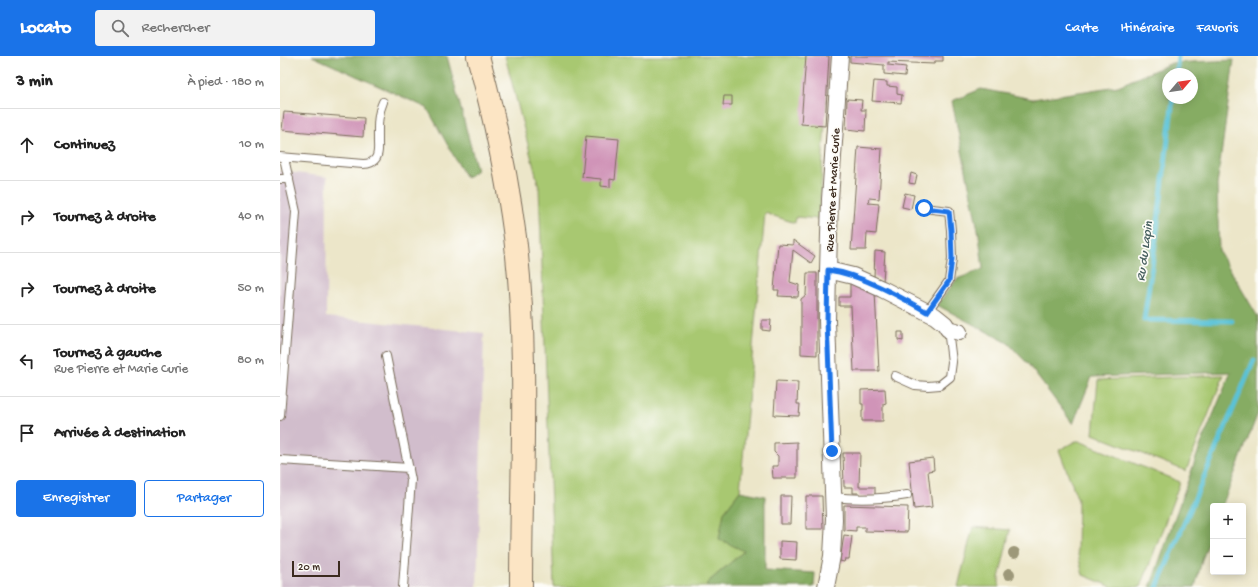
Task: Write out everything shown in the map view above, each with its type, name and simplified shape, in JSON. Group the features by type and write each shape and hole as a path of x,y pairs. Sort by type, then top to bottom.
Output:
{"main road":[{"path":"478,56 495,124 509,196 519,278 523,406 521,587"}],"street":[{"name":"Rue Pierre et Marie Curie","path":"826,587 832,556 834,519 827,321 828,270 830,199 840,56"},
{"path":"828,270 853,276 882,288 935,316 954,331"}],"lane":[{"path":"280,416 296,212 284,179 282,157 363,164 371,163 378,153 379,116 380,108 383,102"},
{"path":"924,208 949,211 952,259 949,281 927,312"},
{"path":"895,376 915,385 940,386 950,377 954,331"},
{"path":"386,356 411,480 403,587"},
{"path":"280,460 409,468"},
{"path":"833,497 854,499 888,498 907,495"}],"shaded area":[{"path":"280,171 327,177 326,317 484,333 477,587 280,587"}],"green space":[{"path":"312,56 447,56 477,170 466,178 427,108"},
{"path":"505,56 829,56 819,219 796,217 795,223 765,213 740,491 724,512 744,551 707,583 707,587 554,587 539,187"},
{"path":"1234,60 1217,185 1219,251 1258,317 1258,413 1223,503 1210,503 1210,538 1202,560 1195,587 1150,587 1201,444 1231,372 1092,377 1073,424 1028,364 1008,343 937,305 957,279 983,269 979,235 952,101 981,89 1033,99 1118,86 1172,63"},
{"path":"1224,375 1186,471 1093,434 1098,380"},
{"path":"1076,441 1180,482 1141,587 1112,587 1083,575 1077,551 1078,500 1059,450"},
{"path":"740,491 765,496 765,570 815,573 814,587 707,587 707,583 744,551 719,539 724,512"},
{"path":"973,527 1010,530 999,578 999,587 958,587"}],"building":[{"path":"806,56 829,56 825,126 801,124"},
{"path":"850,56 943,56 943,61 935,61 934,64 888,62 888,65 906,67 905,76 884,74 884,65 850,62"},
{"path":"874,81 887,82 887,86 897,87 897,94 902,95 901,103 872,101"},
{"path":"724,96 732,96 732,105 723,105"},
{"path":"847,99 862,100 861,110 866,110 865,131 846,129"},
{"path":"284,112 364,118 363,137 282,130"},
{"path":"586,136 619,139 615,180 610,179 610,187 601,186 601,179 582,177"},
{"path":"858,147 882,149 879,199 869,198 868,203 879,204 876,234 867,233 866,250 851,250"},
{"path":"911,173 917,175 915,184 909,183"},
{"path":"905,193 914,195 911,209 902,207"},
{"path":"793,240 815,256 811,263 793,250 790,282 799,285 798,297 778,296 779,290 774,290 778,244 793,245"},
{"path":"875,251 885,252 883,282 874,277"},
{"path":"807,273 817,273 817,355 801,354 801,299 806,295"},
{"path":"850,283 875,292 879,371 854,371 851,306 839,306 839,297 850,297"},
{"path":"762,320 771,320 770,331 762,330"},
{"path":"898,332 903,332 903,341 898,340"},
{"path":"776,381 798,382 797,404 800,404 799,416 774,415"},
{"path":"885,389 886,403 883,404 883,421 862,421 863,404 861,404 861,390"},
{"path":"797,442 797,478 773,478 772,466 778,466 778,456 774,452 774,443"},
{"path":"843,453 860,453 859,487 875,487 875,497 859,497 859,493 853,493 853,487 844,487"},
{"path":"933,458 934,470 928,471 932,507 914,509 909,461"},
{"path":"781,496 791,496 790,524 781,524"},
{"path":"806,496 822,496 823,529 806,529"},
{"path":"844,505 908,507 907,532 865,531 865,527 856,527 856,531 844,530"},
{"path":"844,535 852,536 849,559 845,559 844,562 840,561"},
{"path":"780,541 797,542 796,560 780,559"}],"waterway":[{"name":"Ru du Lapin","path":"1177,68 1178,56"},
{"name":"Ru du Lapin","path":"1172,104 1156,238 1144,320 1232,321"},
{"name":"Ru du Lapin","path":"1157,587 1254,360"}],"route":[{"path":"832,451 827,321 828,270 853,276 882,288 927,312 949,281 952,259 949,211 924,208"}]}
